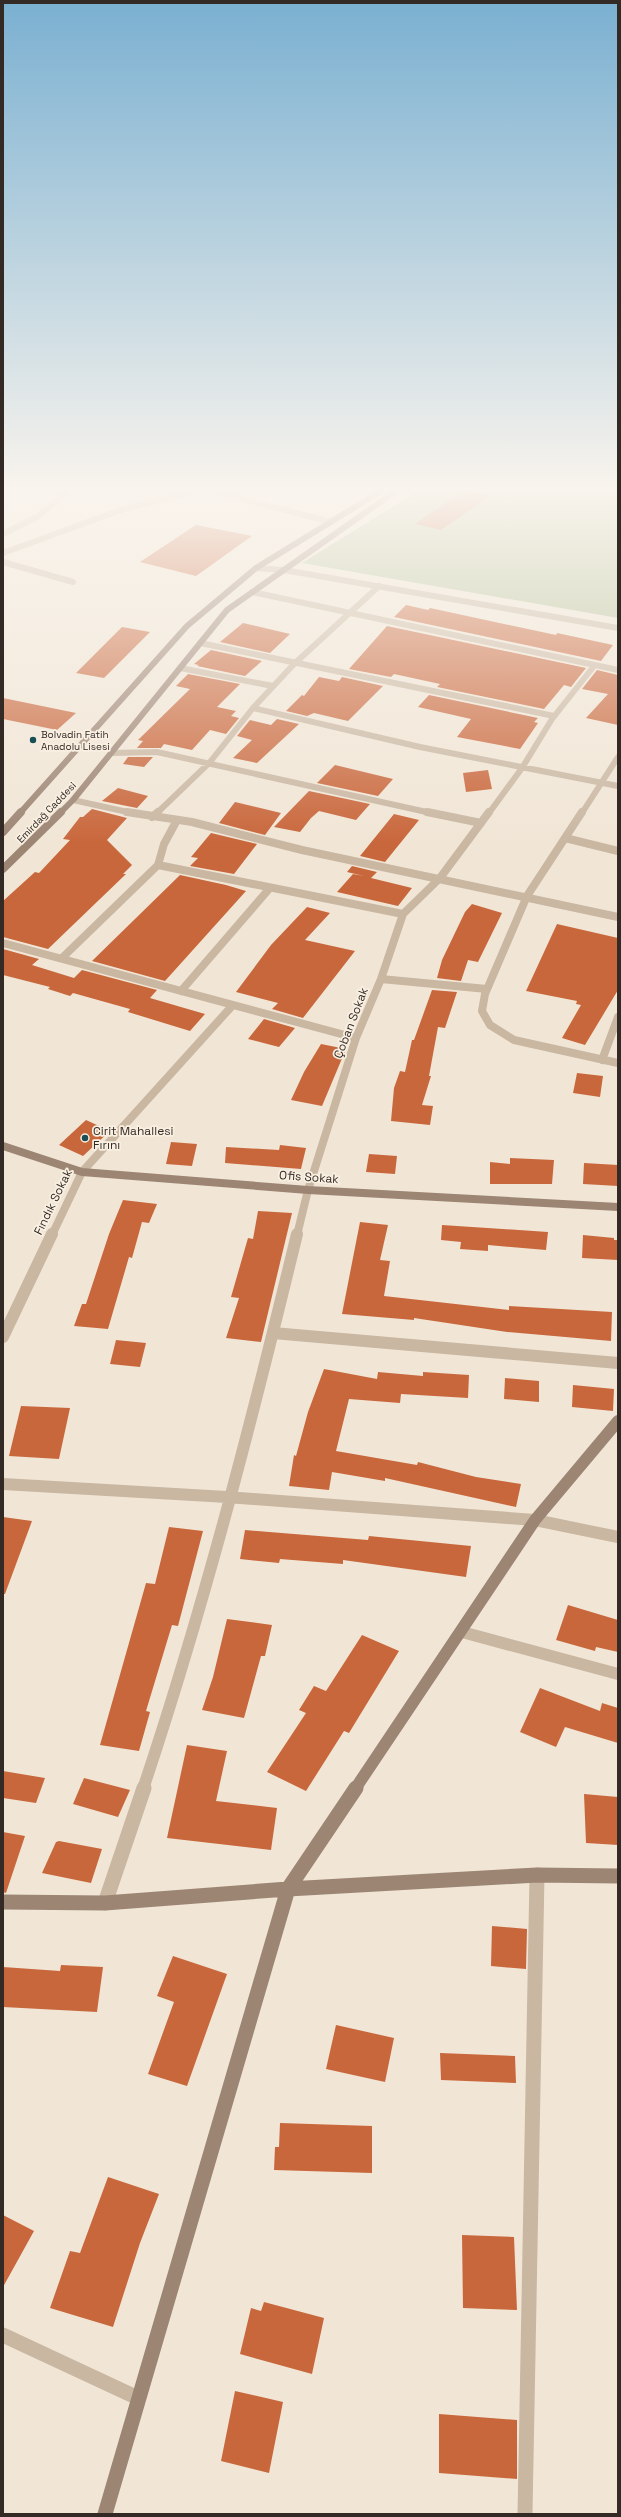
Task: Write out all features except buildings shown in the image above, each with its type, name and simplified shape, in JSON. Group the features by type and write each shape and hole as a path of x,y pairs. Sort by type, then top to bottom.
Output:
{"main road":[{"name":"Emirdağ Caddesi","path":"3,832 187,626 208,608"},
{"name":"Emirdağ Caddesi","path":"3,869 73,800 229,608"},
{"name":"Ofis Sokak","path":"3,1146 82,1172 308,1190 618,1207"},
{"path":"105,2514 288,1889 462,1632 535,1520 618,1421"},
{"path":"3,1902 105,1903 288,1889 537,1875 618,1876"}],"street":[{"path":"326,608 618,670"},
{"path":"152,817 210,762 253,708 294,664 357,608"},
{"path":"507,608 618,628"},
{"path":"200,643 294,664 554,716"},
{"name":"Çoban Sokak","path":"105,1903 176,1692 272,1333 308,1190 356,1038 381,979 403,914 440,878 522,768 554,716 594,666"},
{"path":"180,668 273,686"},
{"path":"253,708 420,747 618,786"},
{"path":"111,753 157,752 210,762 304,786 481,823"},
{"path":"618,757 527,896 506,940 487,989 482,1011 490,1025 514,1040 618,1064"},
{"path":"73,800 152,817 192,822 302,850 527,896 618,917"},
{"path":"62,958 158,865 164,844 177,820"},
{"path":"566,838 618,851"},
{"path":"158,865 269,889 403,914"},
{"path":"181,991 269,889"},
{"path":"3,943 232,1006 356,1038"},
{"path":"381,979 487,989"},
{"name":"Fındık Sokak","path":"3,1337 82,1172 232,1006"},
{"path":"602,1060 618,1018"},
{"path":"272,1333 618,1363"},
{"path":"3,1484 227,1497 535,1520 618,1537"},
{"path":"462,1632 618,1674"},
{"path":"525,2514 537,1875"},
{"path":"3,2335 138,2398"}],"green space":[{"path":"563,608 618,608 618,618"}],"place":[{"name":"Bolvadin Fatih Anadolu Lisesi","path":"33,740"},
{"name":"Cirit Mahallesi Fırını","path":"85,1138"}]}
